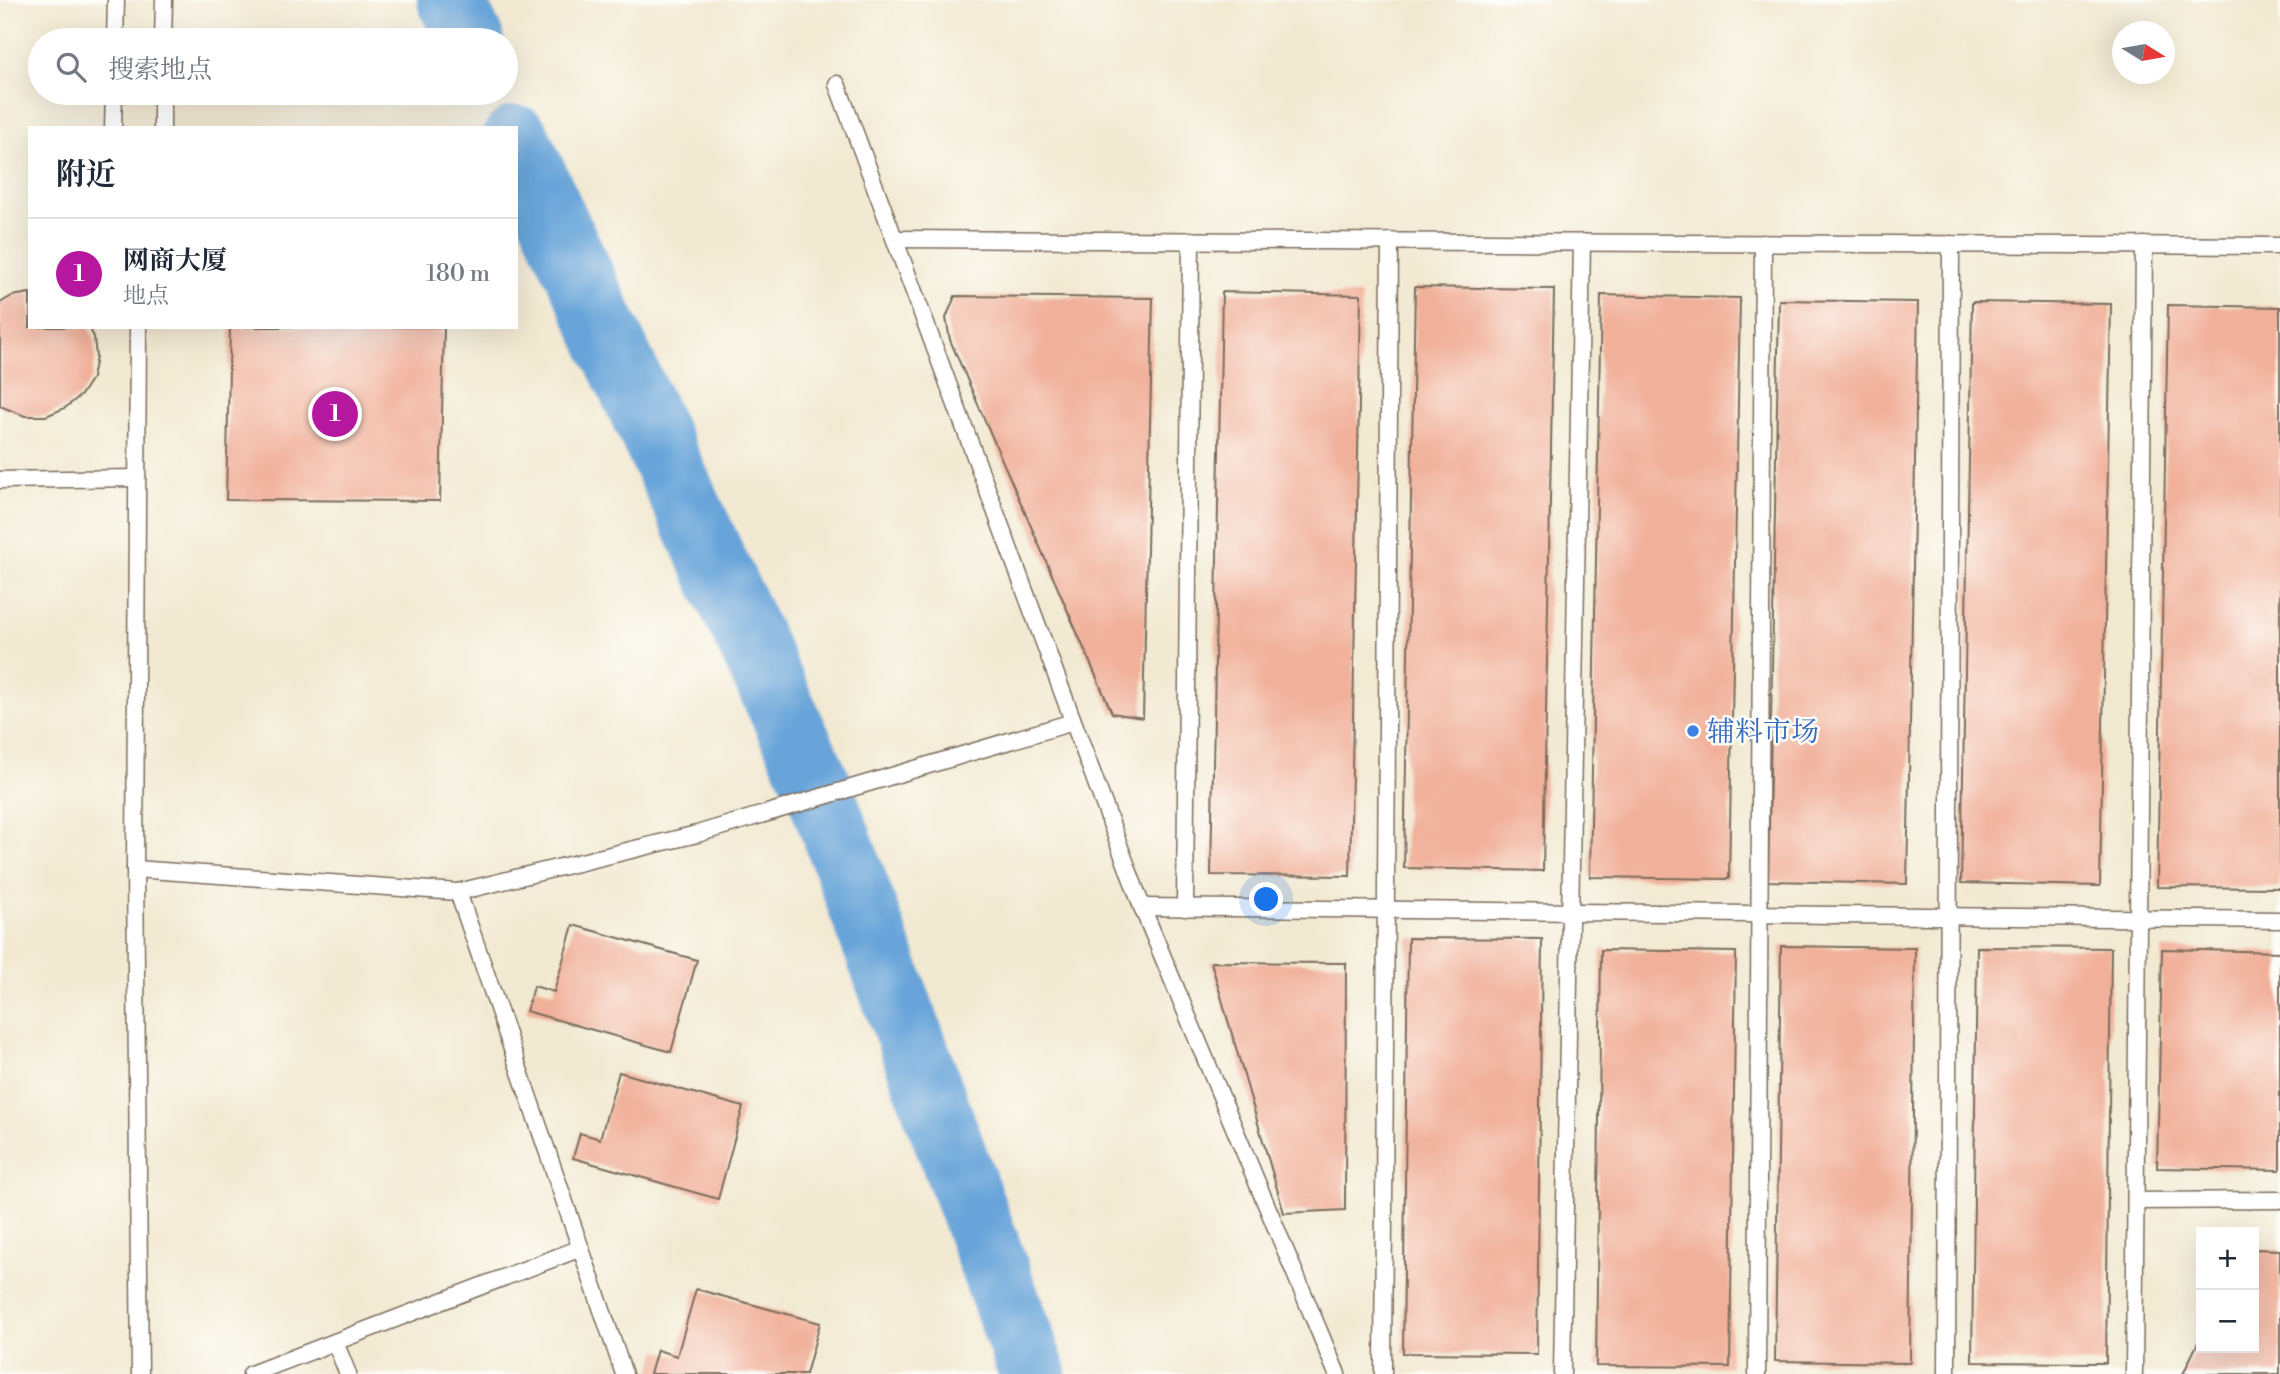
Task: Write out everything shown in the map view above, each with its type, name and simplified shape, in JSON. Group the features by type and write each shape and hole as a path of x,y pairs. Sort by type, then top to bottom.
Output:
{"lane":[{"path":"115,28 116,0"},
{"path":"163,28 164,0"},
{"path":"837,83 1142,907 1337,1374"},
{"path":"113,126 114,105"},
{"path":"162,105 162,126"},
{"path":"895,239 2280,246"},
{"path":"1185,908 1191,240"},
{"path":"1383,1374 1390,241"},
{"path":"1563,1374 1582,242"},
{"path":"1757,1374 1763,243"},
{"path":"1947,1374 1951,244"},
{"path":"2134,1374 2144,245"},
{"path":"138,329 135,869 140,1374"},
{"path":"0,480 137,478"},
{"path":"135,869 458,892 697,834 1073,722"},
{"path":"458,892 624,1374"},
{"path":"1142,907 2280,920"},
{"path":"2136,1201 2280,1200"},
{"path":"251,1374 581,1248"},
{"path":"335,1342 348,1374"}],"building":[{"path":"1415,287 1554,289 1543,871 1404,868"},
{"path":"1222,292 1361,295 1350,876 1211,875"},
{"path":"28,293 28,329 90,329 94,337 96,357 92,378 81,395 65,408 46,416 25,416 0,406 0,303 12,296"},
{"path":"1601,295 1740,298 1729,879 1590,877"},
{"path":"955,296 1153,298 1143,718 1112,713 950,340 946,318"},
{"path":"1779,300 1918,302 1907,884 1768,881"},
{"path":"1972,302 2111,304 2100,886 1961,883"},
{"path":"2168,305 2280,307 2280,888 2157,887"},
{"path":"230,329 444,329 440,501 226,500"},
{"path":"573,925 697,960 671,1052 526,1011 534,986 554,992"},
{"path":"1408,938 1542,939 1537,1354 1403,1353"},
{"path":"1781,946 1915,948 1910,1363 1775,1361"},
{"path":"1977,947 2111,948 2106,1363 1972,1362"},
{"path":"2162,949 2280,952 2280,1170 2157,1168"},
{"path":"1601,950 1736,952 1730,1367 1596,1366"},
{"path":"1211,962 1346,963 1345,1210 1284,1213"},
{"path":"619,1072 743,1107 718,1199 573,1158 580,1133 600,1139"},
{"path":"2259,1249 2280,1250 2280,1374 2183,1374 2196,1347 2196,1353 2259,1353"},
{"path":"696,1289 820,1323 806,1374 650,1374 657,1350 677,1356"}],"waterway":[{"path":"451,0 464,28"},
{"path":"518,143 819,788 1033,1374"}],"place":[{"name":"网商大厦","path":"335,414"},
{"name":"辅料市场","path":"1693,731"}]}
